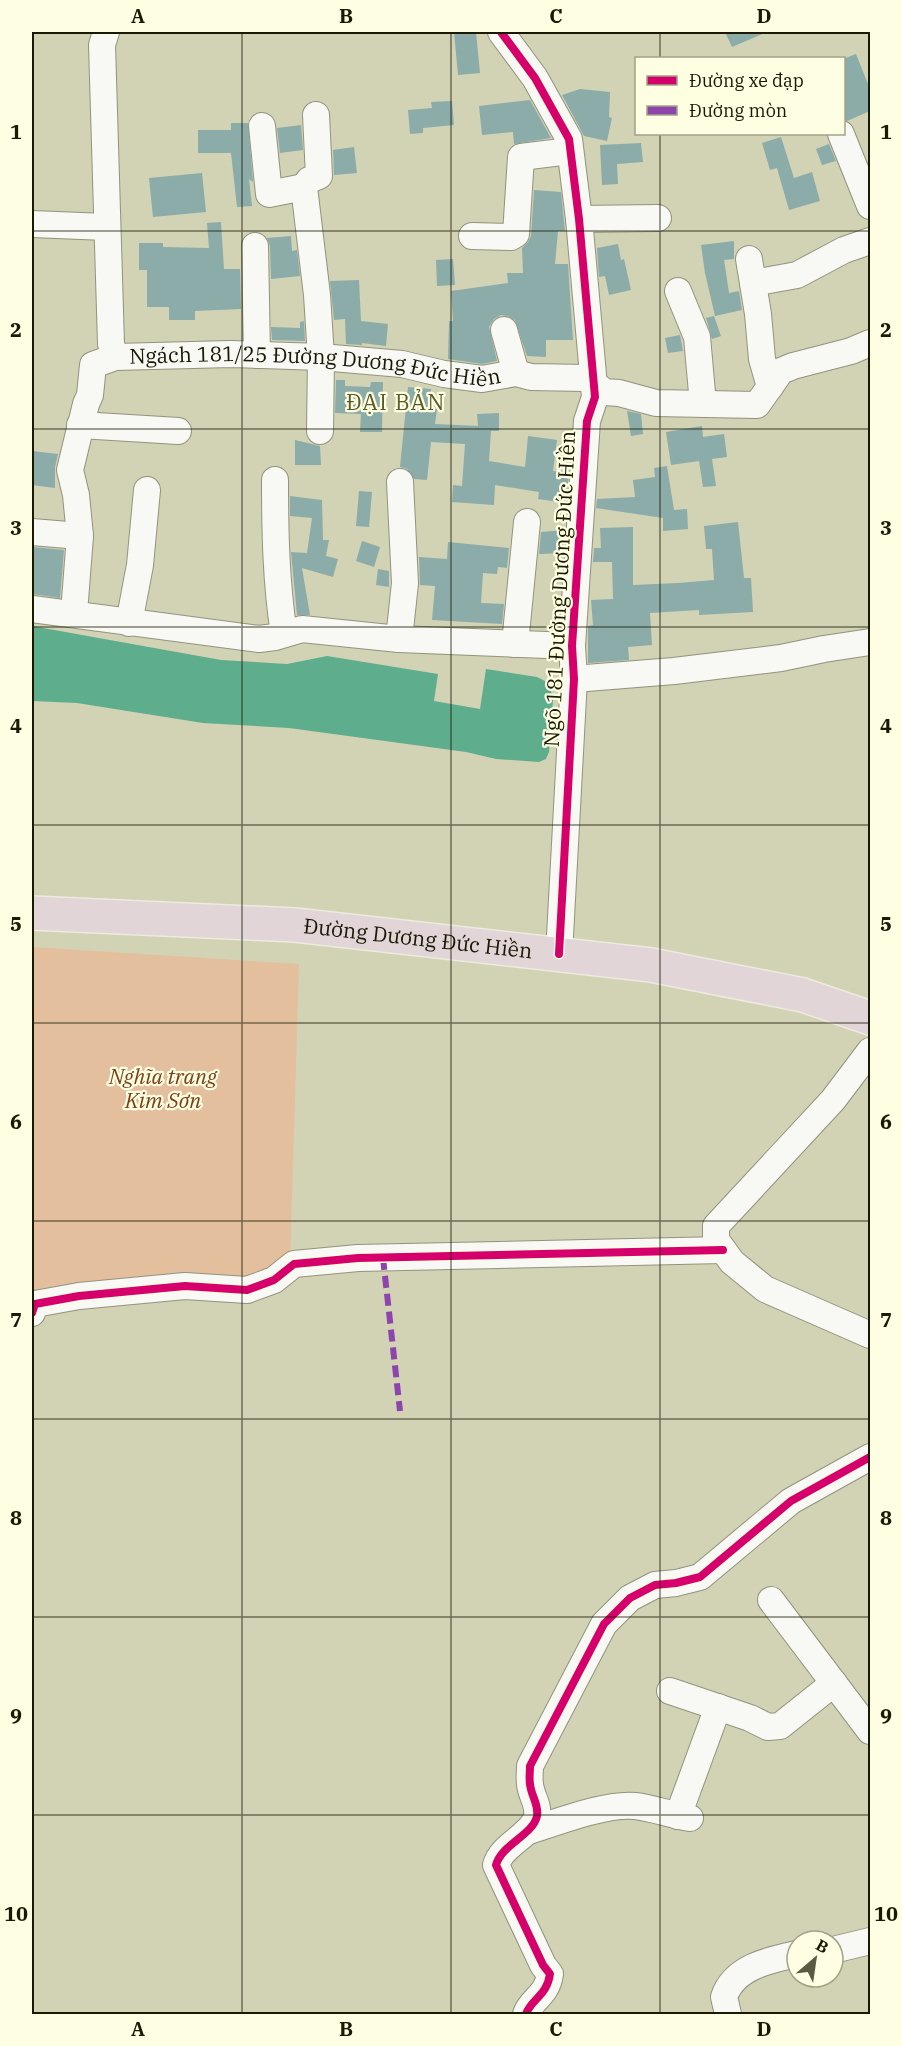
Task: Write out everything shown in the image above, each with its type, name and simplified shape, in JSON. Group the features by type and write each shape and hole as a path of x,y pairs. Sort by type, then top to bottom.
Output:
{"highway":[{"name":"Đường Dương Đức Hiền","path":"32,913 295,925 651,965 803,995 870,1018"}],"street":[{"path":"74,614 80,536 76,495 70,470 80,425 90,395 93,365 115,357 111,344 106,227 102,45 106,32"},
{"name":"Ngõ 181 Đường Dương Đức Hiền","path":"501,32 535,78 569,139 579,219 590,381 595,397 587,421 572,646 574,679 559,954"},
{"path":"316,115 319,176 309,180 304,187 317,295 321,357 320,431"},
{"path":"262,126 269,194 304,187"},
{"path":"841,135 870,206"},
{"path":"472,236 511,237 516,234 521,157 570,151"},
{"path":"579,219 658,218"},
{"path":"32,224 106,227"},
{"path":"771,387 762,359 760,326 751,271 797,275 843,250 870,241"},
{"path":"255,246 257,355"},
{"path":"678,291 697,337 703,404"},
{"path":"504,330 516,373"},
{"path":"771,387 781,371 851,351 870,343"},
{"name":"Ngách 181/25 Đường Dương Đức Hiền","path":"115,357 257,355 321,357 402,364 444,374 482,379 516,373 531,377 590,381 605,392 656,402 757,405 771,387"},
{"path":"80,425 178,431"},
{"path":"275,480 275,541 284,634"},
{"path":"399,639 405,583 400,482"},
{"path":"129,623 140,565 147,490"},
{"path":"515,644 527,522"},
{"path":"32,532 80,536"},
{"path":"32,609 259,639 303,630 399,639 572,646"},
{"path":"574,679 771,660 870,642"},
{"path":"870,1051 833,1100 716,1226 716,1240 732,1262 765,1289 870,1335"},
{"path":"32,1313 34,1304 79,1296 185,1287 248,1290 274,1280 294,1264 358,1258 723,1250"},
{"path":"526,2014 545,1990 550,1974 543,1965 496,1865 499,1856 526,1832 536,1819 537,1806 530,1786 530,1766 604,1624 630,1598 655,1585 700,1577 791,1501 870,1458"},
{"path":"771,1600 870,1731"},
{"path":"669,1691 768,1727 780,1726 834,1683"},
{"path":"526,1832 580,1815 616,1807 633,1806 684,1817 718,1707"},
{"path":"845,1947 870,1941"},
{"path":"728,2014 724,1997 733,1980 761,1963 785,1957"}],"green space":[{"name":"Nghĩa trang Kim Sơn","path":"32,947 299,964 290,1263 274,1280 32,1307"}],"shaded area":[{"path":"32,626 221,660 287,664 327,656 438,674 434,701 480,709 486,669 537,677 549,683 553,700 549,752 546,759 539,762 496,759 466,752 289,728 203,723 77,703 32,701"}],"building":[{"path":"454,32 476,32 480,73 458,75"},
{"path":"725,32 767,32 732,47"},
{"path":"856,54 870,89 870,111 847,121 845,120 845,58"},
{"path":"580,89 610,92 609,117 612,118 607,141 584,136 562,95"},
{"path":"530,100 551,138 514,144 513,132 482,135 479,106"},
{"path":"452,101 454,125 423,128 423,133 410,134 408,110 432,108 431,102"},
{"path":"231,123 248,123 253,182 249,179 252,206 237,207 231,153 198,153 198,130 231,130"},
{"path":"301,125 303,150 280,153 277,128"},
{"path":"781,137 794,178 812,172 820,201 789,210 777,168 770,170 762,143"},
{"path":"641,143 643,162 617,164 618,184 602,185 600,145"},
{"path":"829,144 836,161 822,165 816,149"},
{"path":"354,147 357,173 334,175 333,150"},
{"path":"202,173 206,212 153,217 149,178"},
{"path":"534,190 561,192 565,231 558,231 555,264 568,264 573,340 546,340 546,357 527,356 515,320 501,315 494,319 489,327 497,361 482,364 448,359 449,321 453,321 451,291 508,283 507,273 523,273 522,248 531,236"},
{"path":"221,222 224,269 240,269 241,309 195,311 195,320 169,320 169,307 147,307 147,270 139,270 139,243 163,243 163,247 209,248 207,223"},
{"path":"291,236 292,251 297,250 300,276 271,279 270,246 267,238"},
{"path":"734,241 734,259 724,260 729,293 739,291 742,310 715,316 701,245"},
{"path":"618,244 631,290 609,295 605,276 599,277 597,248"},
{"path":"453,259 455,285 437,286 436,260"},
{"path":"359,280 361,321 388,324 386,346 346,344 345,319 334,320 330,281"},
{"path":"714,316 721,336 712,339 706,318"},
{"path":"304,321 305,341 272,340 271,327 300,328 300,322"},
{"path":"680,335 683,351 668,353 665,338"},
{"path":"336,380 345,380 345,386 370,387 371,382 383,382 382,432 360,432 361,414 335,413"},
{"path":"408,387 431,389 429,408 437,409 435,424 478,426 477,414 499,413 499,431 491,431 489,461 525,467 528,436 557,440 553,471 569,472 566,503 538,499 539,492 495,485 494,505 452,502 453,485 462,486 465,444 431,442 427,480 414,479 407,469 400,467"},
{"path":"627,411 641,414 643,434 631,436"},
{"path":"702,426 703,437 724,434 727,457 712,459 716,486 703,487 699,461 671,465 666,432"},
{"path":"295,440 320,446 321,465 295,465"},
{"path":"32,451 58,454 55,467 55,488 32,485"},
{"path":"667,466 674,510 687,509 688,529 663,531 663,518 596,508 597,499 635,497 633,480 655,477 654,468"},
{"path":"359,491 372,492 369,527 356,526"},
{"path":"290,496 322,500 323,540 329,540 326,556 338,559 333,577 302,568 310,615 297,615 291,552 307,553 312,518 290,516"},
{"path":"738,522 744,578 751,578 753,612 699,615 699,610 650,613 652,645 628,647 629,660 588,663 588,626 593,625 591,600 613,599 612,562 593,562 594,548 601,548 600,528 633,527 633,585 714,580 712,549 706,549 704,526"},
{"path":"565,530 563,553 539,554 541,532"},
{"path":"362,541 380,547 374,567 356,561"},
{"path":"448,542 509,548 507,568 498,567 497,574 483,573 481,603 504,604 502,624 432,620 435,586 420,585 419,557 447,559"},
{"path":"33,547 64,550 60,598 32,594"},
{"path":"378,569 389,571 389,587 376,585"}],"marked path":[{"path":"383,1258 400,1411"}],"cycle path":[{"path":"501,32 535,78 569,139 579,219 595,397 587,421 572,646 574,679 559,954"},
{"path":"32,1313 35,1304 79,1296 185,1286 247,1290 274,1280 294,1264 358,1258 723,1250"},
{"path":"526,2014 546,1987 550,1974 543,1965 496,1865 504,1851 534,1823 537,1812 531,1788 530,1766 604,1624 630,1598 655,1585 700,1577 791,1501 870,1457"}],"district":[{"name":"ĐẠI BẢN","path":"396,402"}]}
